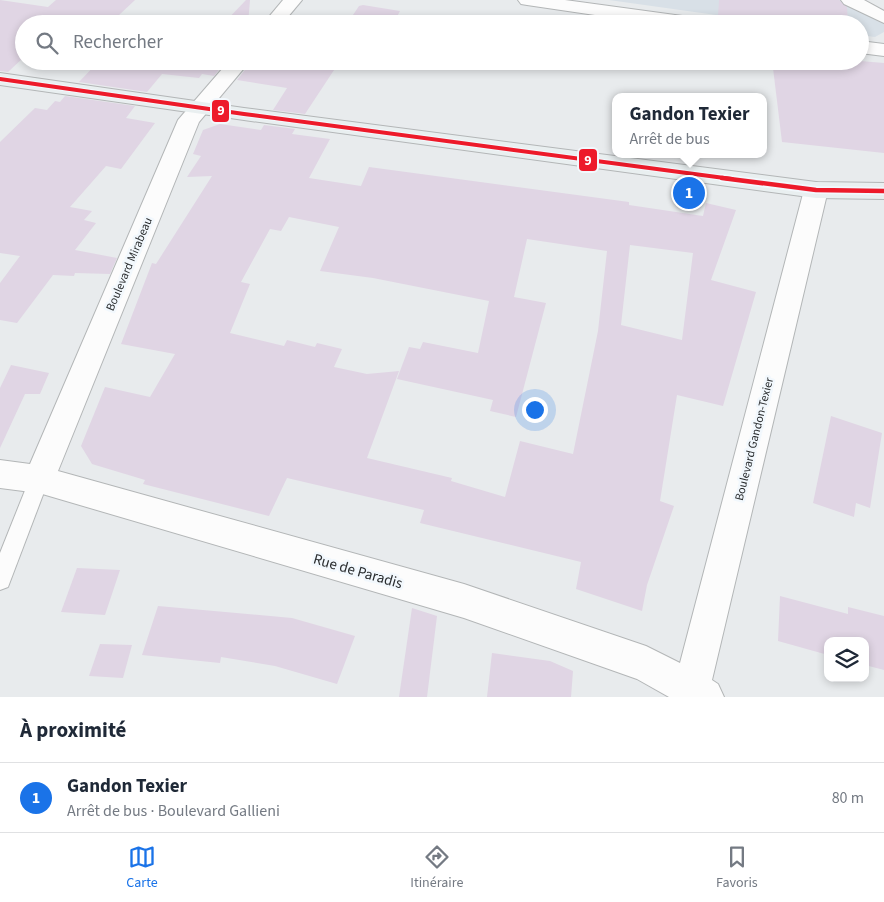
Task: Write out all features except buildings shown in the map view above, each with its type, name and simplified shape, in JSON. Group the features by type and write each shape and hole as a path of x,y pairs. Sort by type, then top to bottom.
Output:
{"main road":[{"path":"0,79 816,190 884,191"}],"street":[{"path":"280,15 293,0"},
{"path":"528,0 634,15"},
{"path":"850,0 884,18"},
{"path":"869,48 884,50"},
{"name":"Boulevard Mirabeau","path":"39,479 189,120 232,70"},
{"name":"Boulevard Gandon-Texier","path":"695,694 816,190"},
{"name":"Rue de Paradis","path":"0,474 39,479 464,601 646,664 695,694"}],"lane":[{"path":"0,580 39,479"}],"shaded area":[{"path":"609,0 841,0 868,15 716,15"},
{"path":"869,16 884,24 884,32 875,37 869,36"}],"transit line":[{"name":"9","path":"0,79 244,114 816,190 884,191"}],"place":[{"name":"Gandon Texier","path":"689,193"}]}
